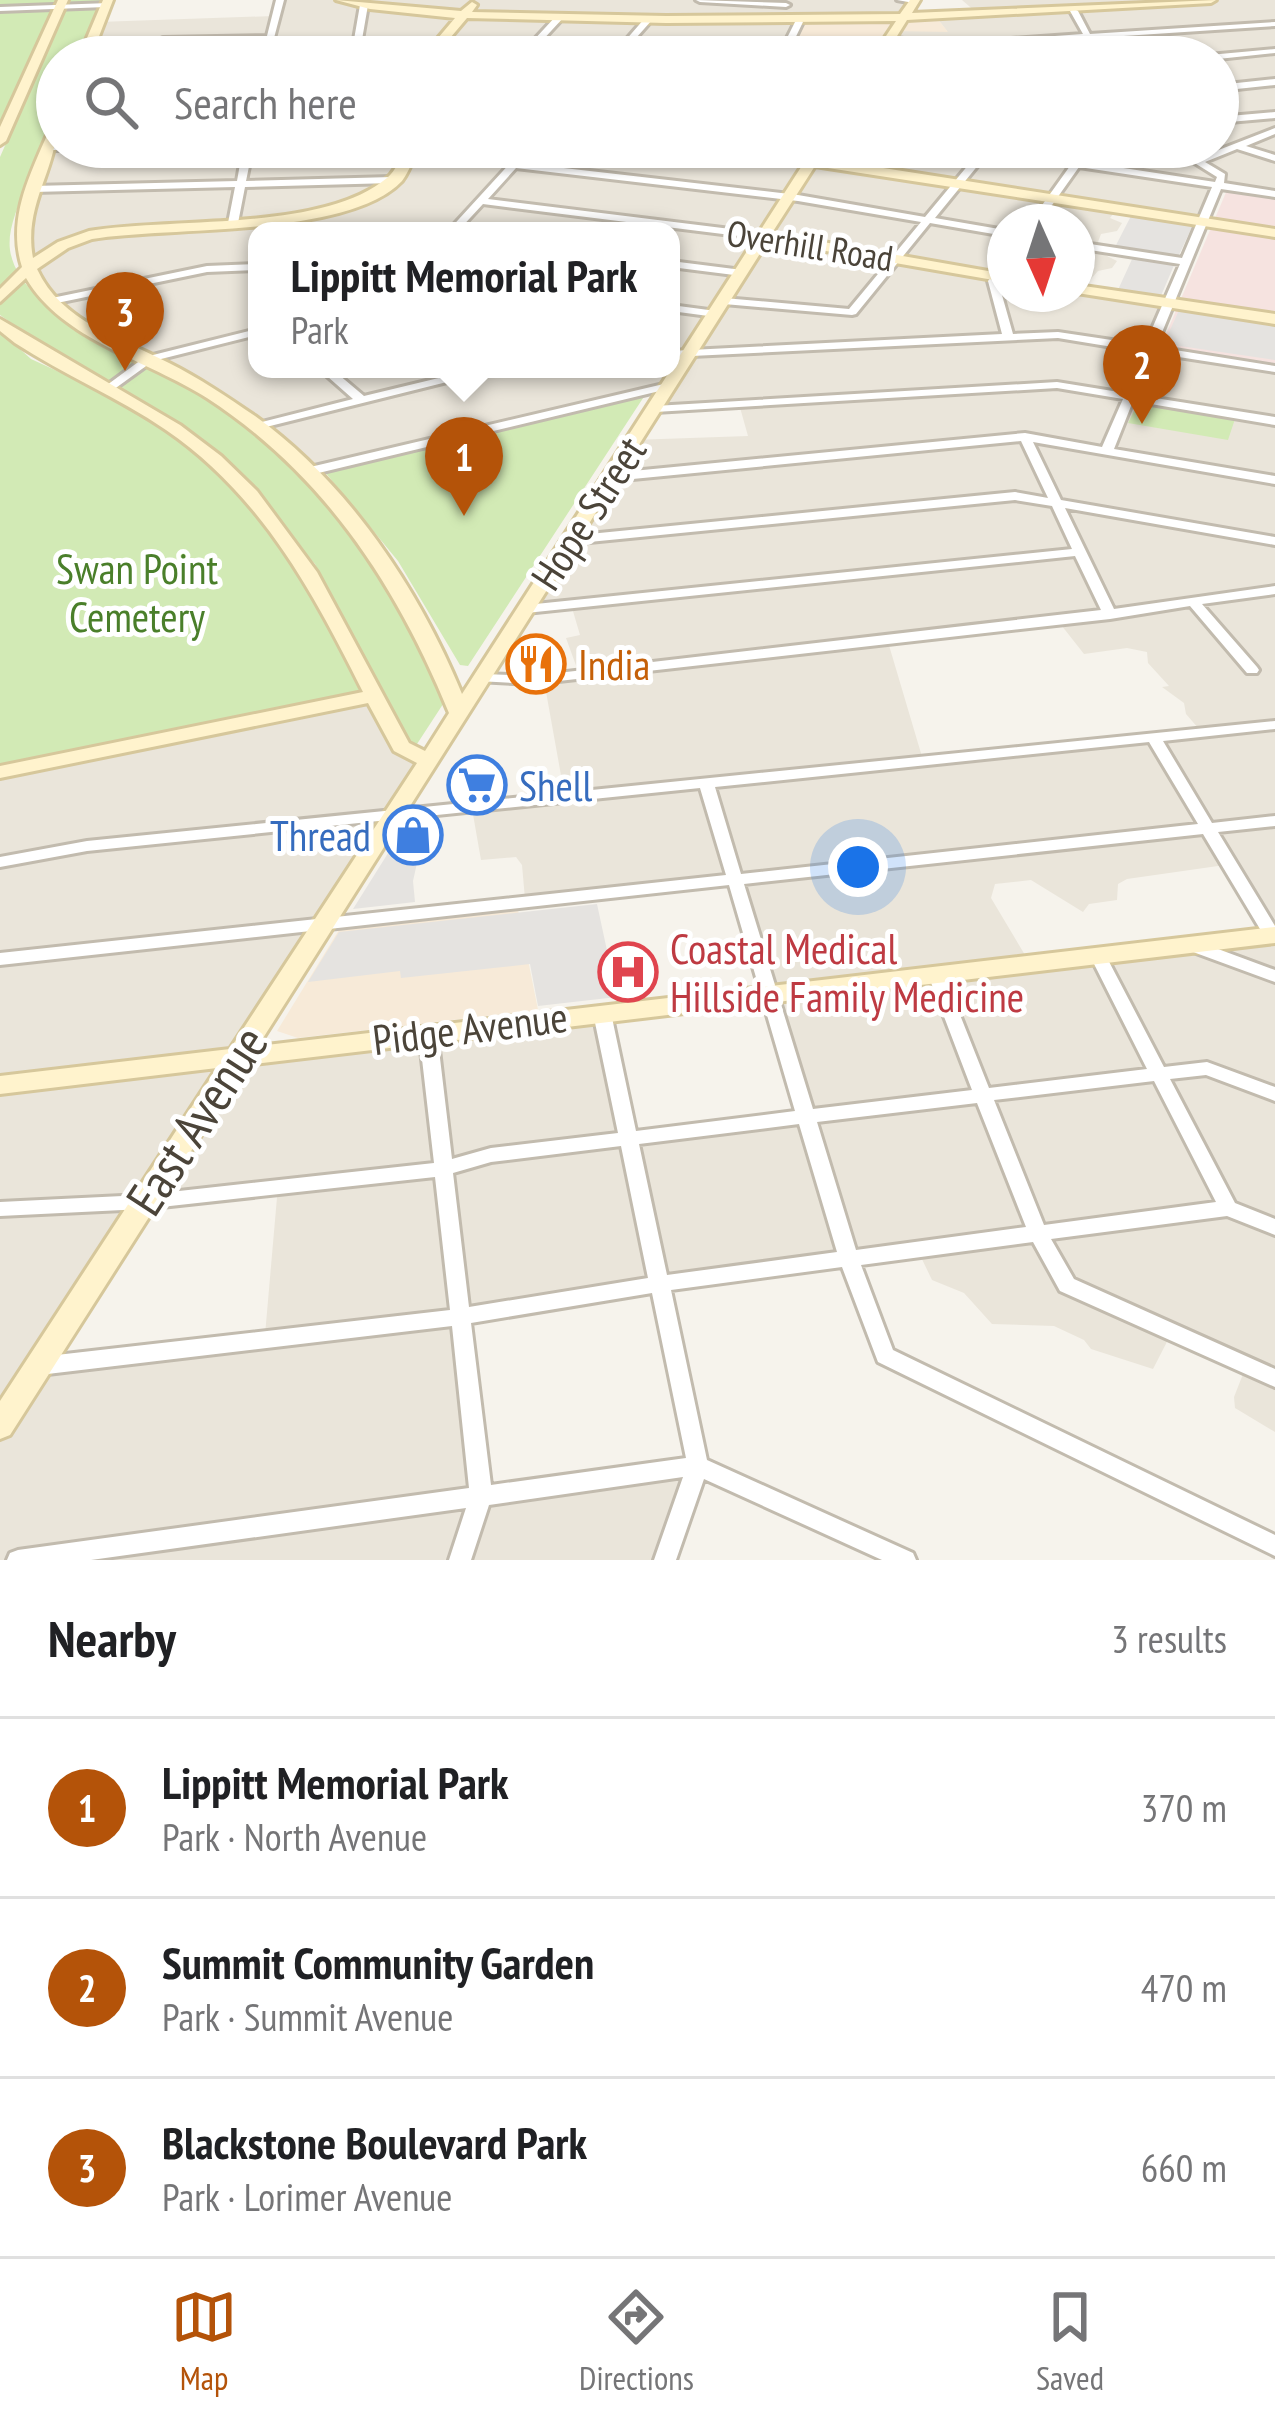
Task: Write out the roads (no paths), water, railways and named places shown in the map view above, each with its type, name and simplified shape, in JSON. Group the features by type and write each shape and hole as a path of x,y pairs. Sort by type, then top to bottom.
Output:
{"main road":[{"path":"340,0 560,17 783,23 1074,11 1102,4 1211,0"},
{"path":"445,36 477,0"},
{"path":"893,36 914,1"},
{"path":"47,36 62,3"},
{"path":"94,36 107,3"},
{"path":"0,142 36,61"},
{"path":"41,168 20,228 28,266 52,301 100,336 149,358 258,426 306,472 372,551 440,668 459,712"},
{"path":"0,298 28,266 104,231 323,213 360,200 404,168"},
{"name":"Hope Street","path":"680,354 720,308 806,168"},
{"path":"881,168 1052,200 1275,233"},
{"name":"Overhill Road","path":"763,236 987,272"},
{"path":"1095,292 1275,319"},
{"path":"0,324 51,359 178,430 273,519 319,583 401,747 427,760"},
{"name":"Hope Street","path":"391,814 483,678 671,378"},
{"path":"440,668 483,678"},
{"path":"0,772 374,697"},
{"name":"East Avenue","path":"0,1426 20,1381 143,1202 391,814"},
{"name":"Pidge Avenue","path":"0,1085 1273,935"}],"street":[{"path":"271,36 280,0"},
{"path":"700,0 788,2 783,23"},
{"path":"901,0 914,1"},
{"path":"0,9 107,3"},
{"path":"359,36 364,4"},
{"path":"1074,11 1088,36"},
{"path":"542,36 560,17"},
{"path":"635,36 648,20"},
{"path":"792,36 799,22"},
{"path":"1127,36 1275,24"},
{"path":"1239,54 1275,51"},
{"path":"1239,86 1275,82"},
{"path":"1239,118 1275,115"},
{"path":"1239,146 1275,131"},
{"path":"1239,146 1275,158"},
{"path":"233,223 244,168"},
{"path":"461,222 511,168"},
{"path":"540,168 788,197 987,230"},
{"path":"680,308 848,314 970,168"},
{"path":"1049,204 1073,168"},
{"path":"1102,168 1275,194"},
{"path":"1107,450 1218,186 1220,174 1210,168"},
{"path":"33,189 392,180"},
{"name":"Overhill Road","path":"481,201 650,222"},
{"name":"Overhill Road","path":"680,226 763,236"},
{"path":"1095,248 1186,262"},
{"path":"680,266 742,273"},
{"path":"52,301 207,269 248,267"},
{"path":"1001,312 1008,337"},
{"path":"109,388 149,358 248,334"},
{"path":"680,354 1058,334 1275,369"},
{"path":"336,378 359,398"},
{"path":"258,426 450,378"},
{"path":"655,409 1057,385 1275,421"},
{"path":"306,472 668,386"},
{"path":"1024,437 1110,615"},
{"path":"612,477 1024,437 1275,480"},
{"path":"569,540 991,498 1053,500 1275,542"},
{"path":"526,609 1079,552"},
{"path":"483,678 532,680 1110,615 1275,590"},
{"path":"1193,602 1252,670"},
{"path":"0,862 87,846 1275,725"},
{"path":"1153,737 1273,935"},
{"path":"706,782 850,1260 885,1356 1275,1546"},
{"path":"0,958 1275,821"},
{"path":"1188,944 1275,976"},
{"path":"1096,954 1228,1208"},
{"path":"935,972 1038,1234 1067,1285 1275,1378"},
{"path":"602,1013 698,1466 665,1560"},
{"path":"428,1033 481,1495 460,1560"},
{"path":"0,1209 143,1202 442,1169 491,1155 1207,1068 1275,1094"},
{"path":"20,1381 659,1285 1228,1208 1275,1227"},
{"path":"18,1560 183,1549 481,1495 698,1466 905,1560"}],"place":[{"name":"Blackstone Boulevard Park","path":"125,371"},
{"name":"Summit Community Garden","path":"1142,424"},
{"name":"Lippitt Memorial Park","path":"464,516"},
{"name":"India","path":"536,664"},
{"name":"Shell","path":"477,785"},
{"name":"Thread","path":"413,835"},
{"name":"Coastal Medical Hillside Family Medicine","path":"628,972"}],"park label":[{"name":"Swan Point Cemetery","path":"137,592"}]}
